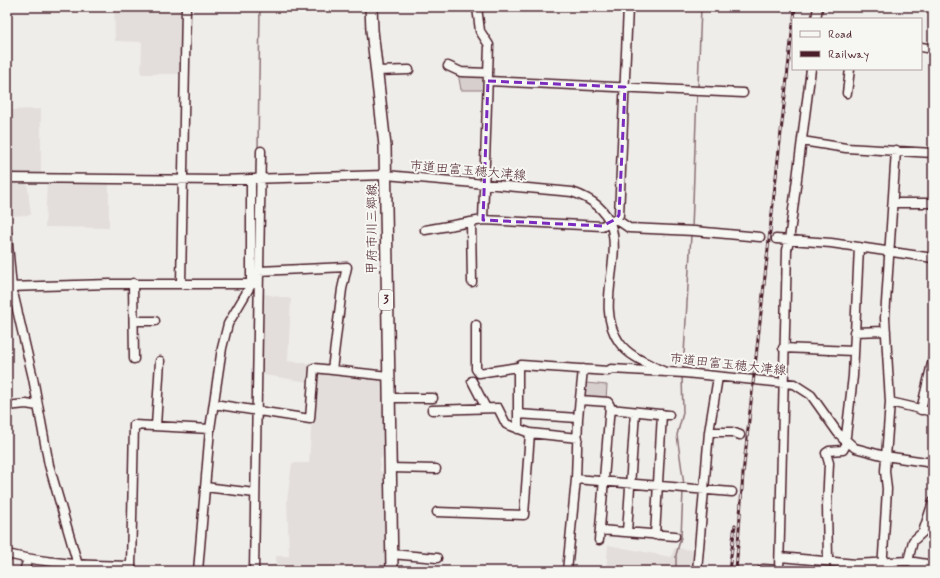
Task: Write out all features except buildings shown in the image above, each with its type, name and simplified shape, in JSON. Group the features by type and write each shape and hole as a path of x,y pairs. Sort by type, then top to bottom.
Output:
{"main road":[{"name":"甲府市川三郷線","path":"371,7 376,71 384,128 386,175 388,398 392,571"}],"street":[{"path":"181,284 182,179 186,74 186,7"},
{"path":"477,7 480,31 489,45 483,220"},
{"path":"425,230 483,220 602,226 613,222 619,215 628,7"},
{"path":"816,18 818,7"},
{"path":"922,48 933,49"},
{"path":"448,66 461,72 488,77 625,87 742,93"},
{"path":"376,71 409,70"},
{"path":"763,571 763,569 779,571 782,383 787,250 811,70"},
{"path":"847,93 850,70"},
{"path":"802,141 846,148 933,153"},
{"path":"883,567 886,489 885,456 890,402 886,331 896,150"},
{"path":"253,570 257,179 262,151"},
{"name":"市道田富玉穂大津線","path":"7,178 257,179 386,175 572,192 594,201 604,214 613,222 614,239 609,305 612,325 618,342 630,353 644,362 665,372 794,384 811,395 845,441 864,452 933,463"},
{"path":"198,571 210,429 222,348 228,324 255,284 259,271 257,179"},
{"path":"892,203 933,203"},
{"path":"470,222 472,282"},
{"path":"613,222 629,228 691,231 760,237"},
{"path":"7,234 9,288 32,370 49,465 75,567"},
{"path":"776,239 859,247 933,258"},
{"path":"828,560 827,506 829,463 826,453 829,451 843,450 846,436 852,383 859,247"},
{"path":"259,271 347,267 342,289 332,370"},
{"path":"9,288 133,283 255,284"},
{"path":"133,283 134,359"},
{"path":"134,321 155,322"},
{"path":"476,325 476,369 479,373 518,367 521,365 665,372"},
{"path":"854,332 886,331"},
{"path":"784,348 853,351"},
{"path":"921,410 933,359"},
{"path":"156,426 160,361"},
{"path":"518,367 518,429"},
{"path":"214,404 310,420 314,368 388,376"},
{"path":"567,571 576,479 578,418 583,369"},
{"path":"697,571 709,432 718,377"},
{"path":"472,381 486,408"},
{"path":"388,398 433,398"},
{"path":"580,400 608,402 610,410 599,540"},
{"path":"890,402 933,412"},
{"path":"7,406 26,404 38,406"},
{"path":"432,410 498,408 506,424 518,429 530,433 578,438"},
{"path":"610,410 666,415 655,535"},
{"path":"627,532 635,412"},
{"path":"518,414 578,418"},
{"path":"7,554 75,567 131,569 134,425 210,429"},
{"path":"709,432 732,432 740,435"},
{"path":"437,512 524,515 530,433"},
{"path":"390,468 436,469"},
{"path":"576,479 732,492"},
{"path":"205,487 253,493"},
{"path":"912,565 913,541 923,532 933,502"},
{"path":"600,530 675,536"},
{"path":"391,554 437,558"},
{"path":"780,557 828,560 856,568 866,562 883,567 933,565"},
{"path":"24,571 28,559"}],"highlighted area":[{"path":"488,81 625,87 619,215 616,219 602,226 483,220"}],"shaded area":[{"path":"114,7 186,7 186,74 141,74 142,42 115,41"},
{"path":"458,73 485,77 484,90 461,90"},
{"path":"41,109 41,174 7,174 7,110"},
{"path":"7,181 27,181 31,215 8,216"},
{"path":"47,181 109,183 109,228 45,227"},
{"path":"260,293 291,299 288,361 312,364 316,371 384,377 385,453 380,460 380,471 386,472 388,571 266,571 266,565 276,565 276,556 289,556 287,500 292,463 309,463 314,383 258,374"},
{"path":"586,383 607,385 606,400 584,398"},
{"path":"608,545 671,557 674,548 693,550 691,571 606,571"}],"waterway":[{"path":"258,149 260,7"},
{"path":"698,87 701,7"},
{"path":"692,229 697,93"},
{"path":"683,371 691,235"},
{"path":"682,376 683,413 677,435 684,485"},
{"path":"676,571 676,555 681,537 683,491"}],"railway":[{"path":"794,18 795,7"},
{"path":"736,571 743,474 792,33"},
{"path":"729,571 735,525"}]}
